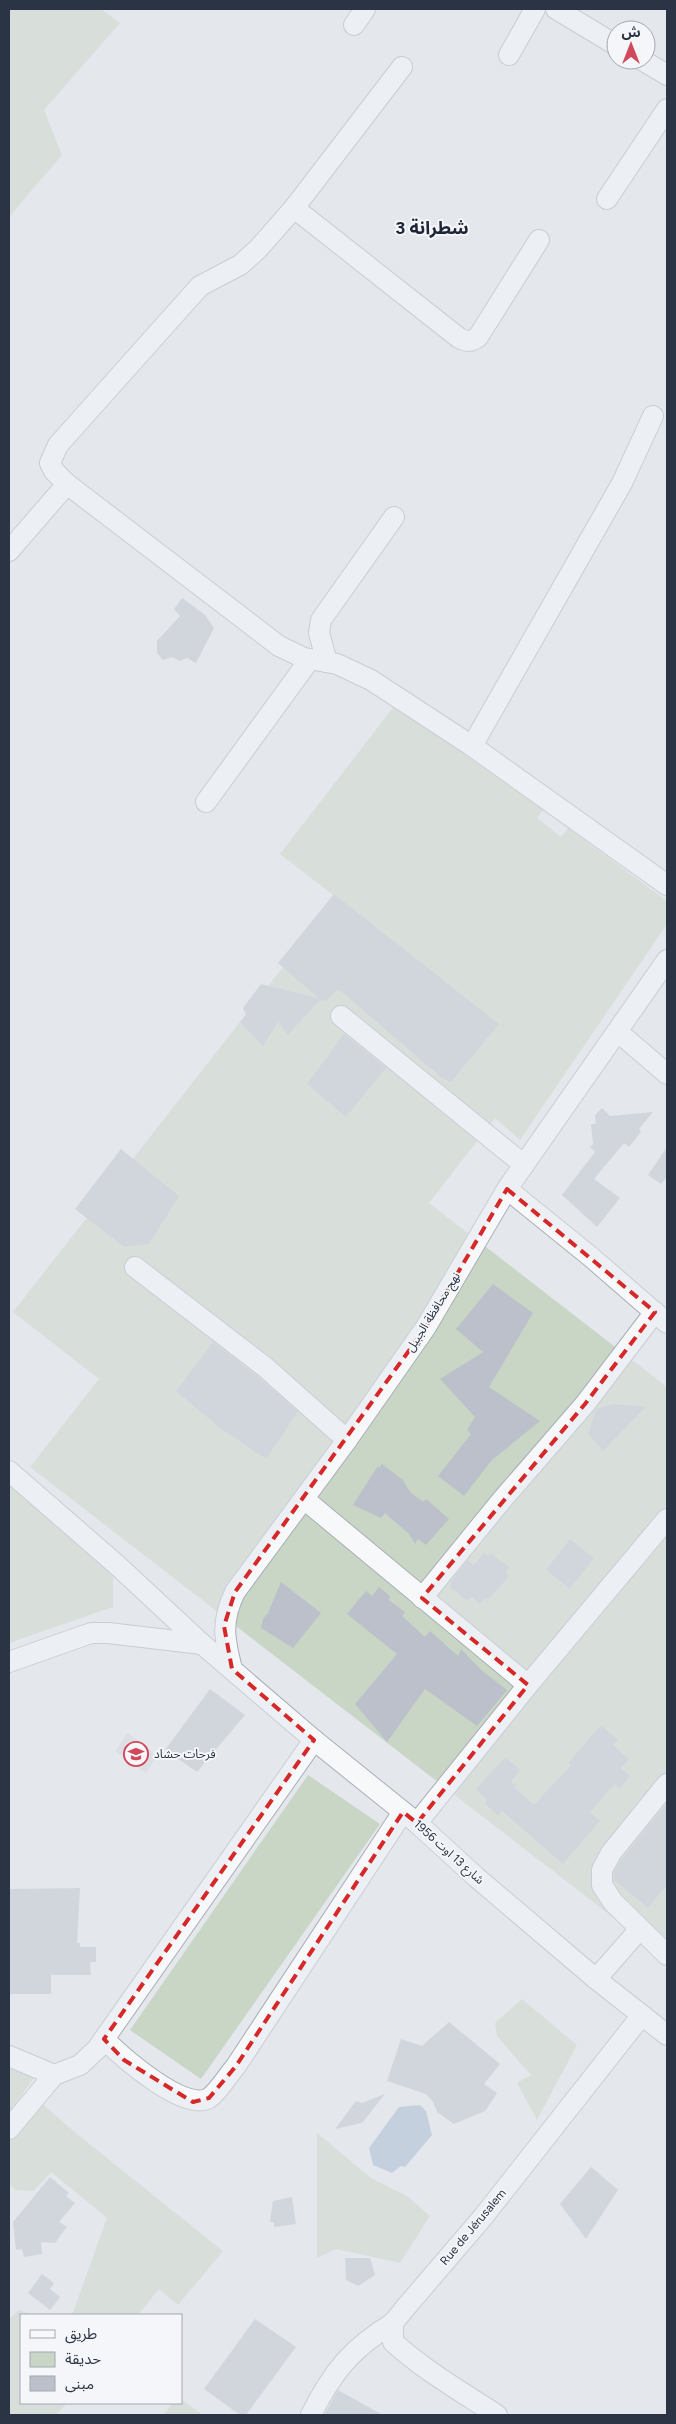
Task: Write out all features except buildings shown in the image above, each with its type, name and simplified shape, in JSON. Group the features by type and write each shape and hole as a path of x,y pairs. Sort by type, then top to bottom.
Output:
{"street":[{"path":"509,55 535,9"},
{"path":"556,9 606,39"},
{"path":"402,67 294,208 258,250 240,265 200,286 58,445 50,463 54,472 67,484 279,646 318,661 348,669 371,680 472,746 667,885"},
{"path":"656,68 667,75"},
{"path":"607,199 667,109"},
{"path":"294,208 458,338 466,341 472,341 478,337 539,240"},
{"path":"472,746 622,483 653,416"},
{"path":"9,551 67,484"},
{"path":"206,802 318,661 321,620 394,517"},
{"name":"نهج محافظة الجبيل","path":"232,1668 225,1642 226,1610 235,1592 347,1440 426,1327 507,1189 667,960"},
{"path":"341,1016 524,1165"},
{"path":"618,1032 667,1074"},
{"path":"422,1598 501,1501 661,1318 591,1257 507,1189"},
{"path":"135,1267 265,1367 347,1440"},
{"name":"شارع 13 اوت 1956","path":"9,1471 117,1565 202,1644 314,1740 410,1817 476,1877 596,1978 667,2035"},
{"path":"304,1499 528,1685"},
{"path":"104,2039 124,2060 176,2094 194,2102 209,2098 236,2066 410,1817 528,1685 667,1519"},
{"path":"9,1662 91,1633 202,1644"},
{"path":"9,2129 54,2075 80,2065 104,2039 314,1740"},
{"path":"667,1784 611,1853 602,1870 602,1885 612,1902 667,1955"},
{"path":"596,1978 640,1930"},
{"name":"Rue de Jérusalem","path":"310,2415 330,2379 357,2348 393,2323 489,2209 642,2015"},
{"path":"9,2056 54,2075"},
{"path":"393,2323 393,2342 403,2351 497,2415"}],"highlighted area":[{"path":"507,1189 655,1312 585,1404 422,1598 528,1685 417,1823 403,1812 236,2066 209,2098 193,2102 124,2060 104,2039 314,1740 232,1669 224,1626 235,1592 426,1327"}],"shaded area":[{"name":"فرحات حشاد","path":"128,1733 157,1756 146,1773 115,1751"}],"green space":[{"path":"9,9 101,9 120,23 44,110 62,155 9,217"},
{"path":"395,705 543,810 537,818 561,837 568,828 667,901 667,924 520,1140 495,1118 429,1203 667,1387 667,1959 30,1467 99,1379 13,1312 337,898 280,854"},
{"path":"9,1472 113,1571 113,1607 9,1643"},
{"path":"308,1775 380,1824 201,2079 130,2030"},
{"path":"522,1999 577,2045 537,2120 517,2083 531,2075 497,2036 495,2023"},
{"path":"9,2062 34,2078 9,2113"},
{"path":"40,2102 223,2251 178,2305 159,2289 139,2314 72,2314 107,2218 51,2172 34,2191 16,2190 9,2184 9,2137"},
{"path":"317,2133 371,2178 407,2196 430,2216 400,2263 336,2249 317,2258"},
{"path":"19,2310 29,2314 20,2314 20,2404 66,2404 56,2415 9,2415 9,2319"},
{"path":"182,2400 203,2415 163,2415 172,2404 182,2404"}],"water":[{"path":"420,2105 426,2111 432,2135 405,2167 401,2166 392,2173 373,2165 369,2148 399,2107"}],"place":[{"name":"فرحات حشاد","path":"136,1754"}],"district":[{"name":"شطرانة 3","path":"432,228"}]}
